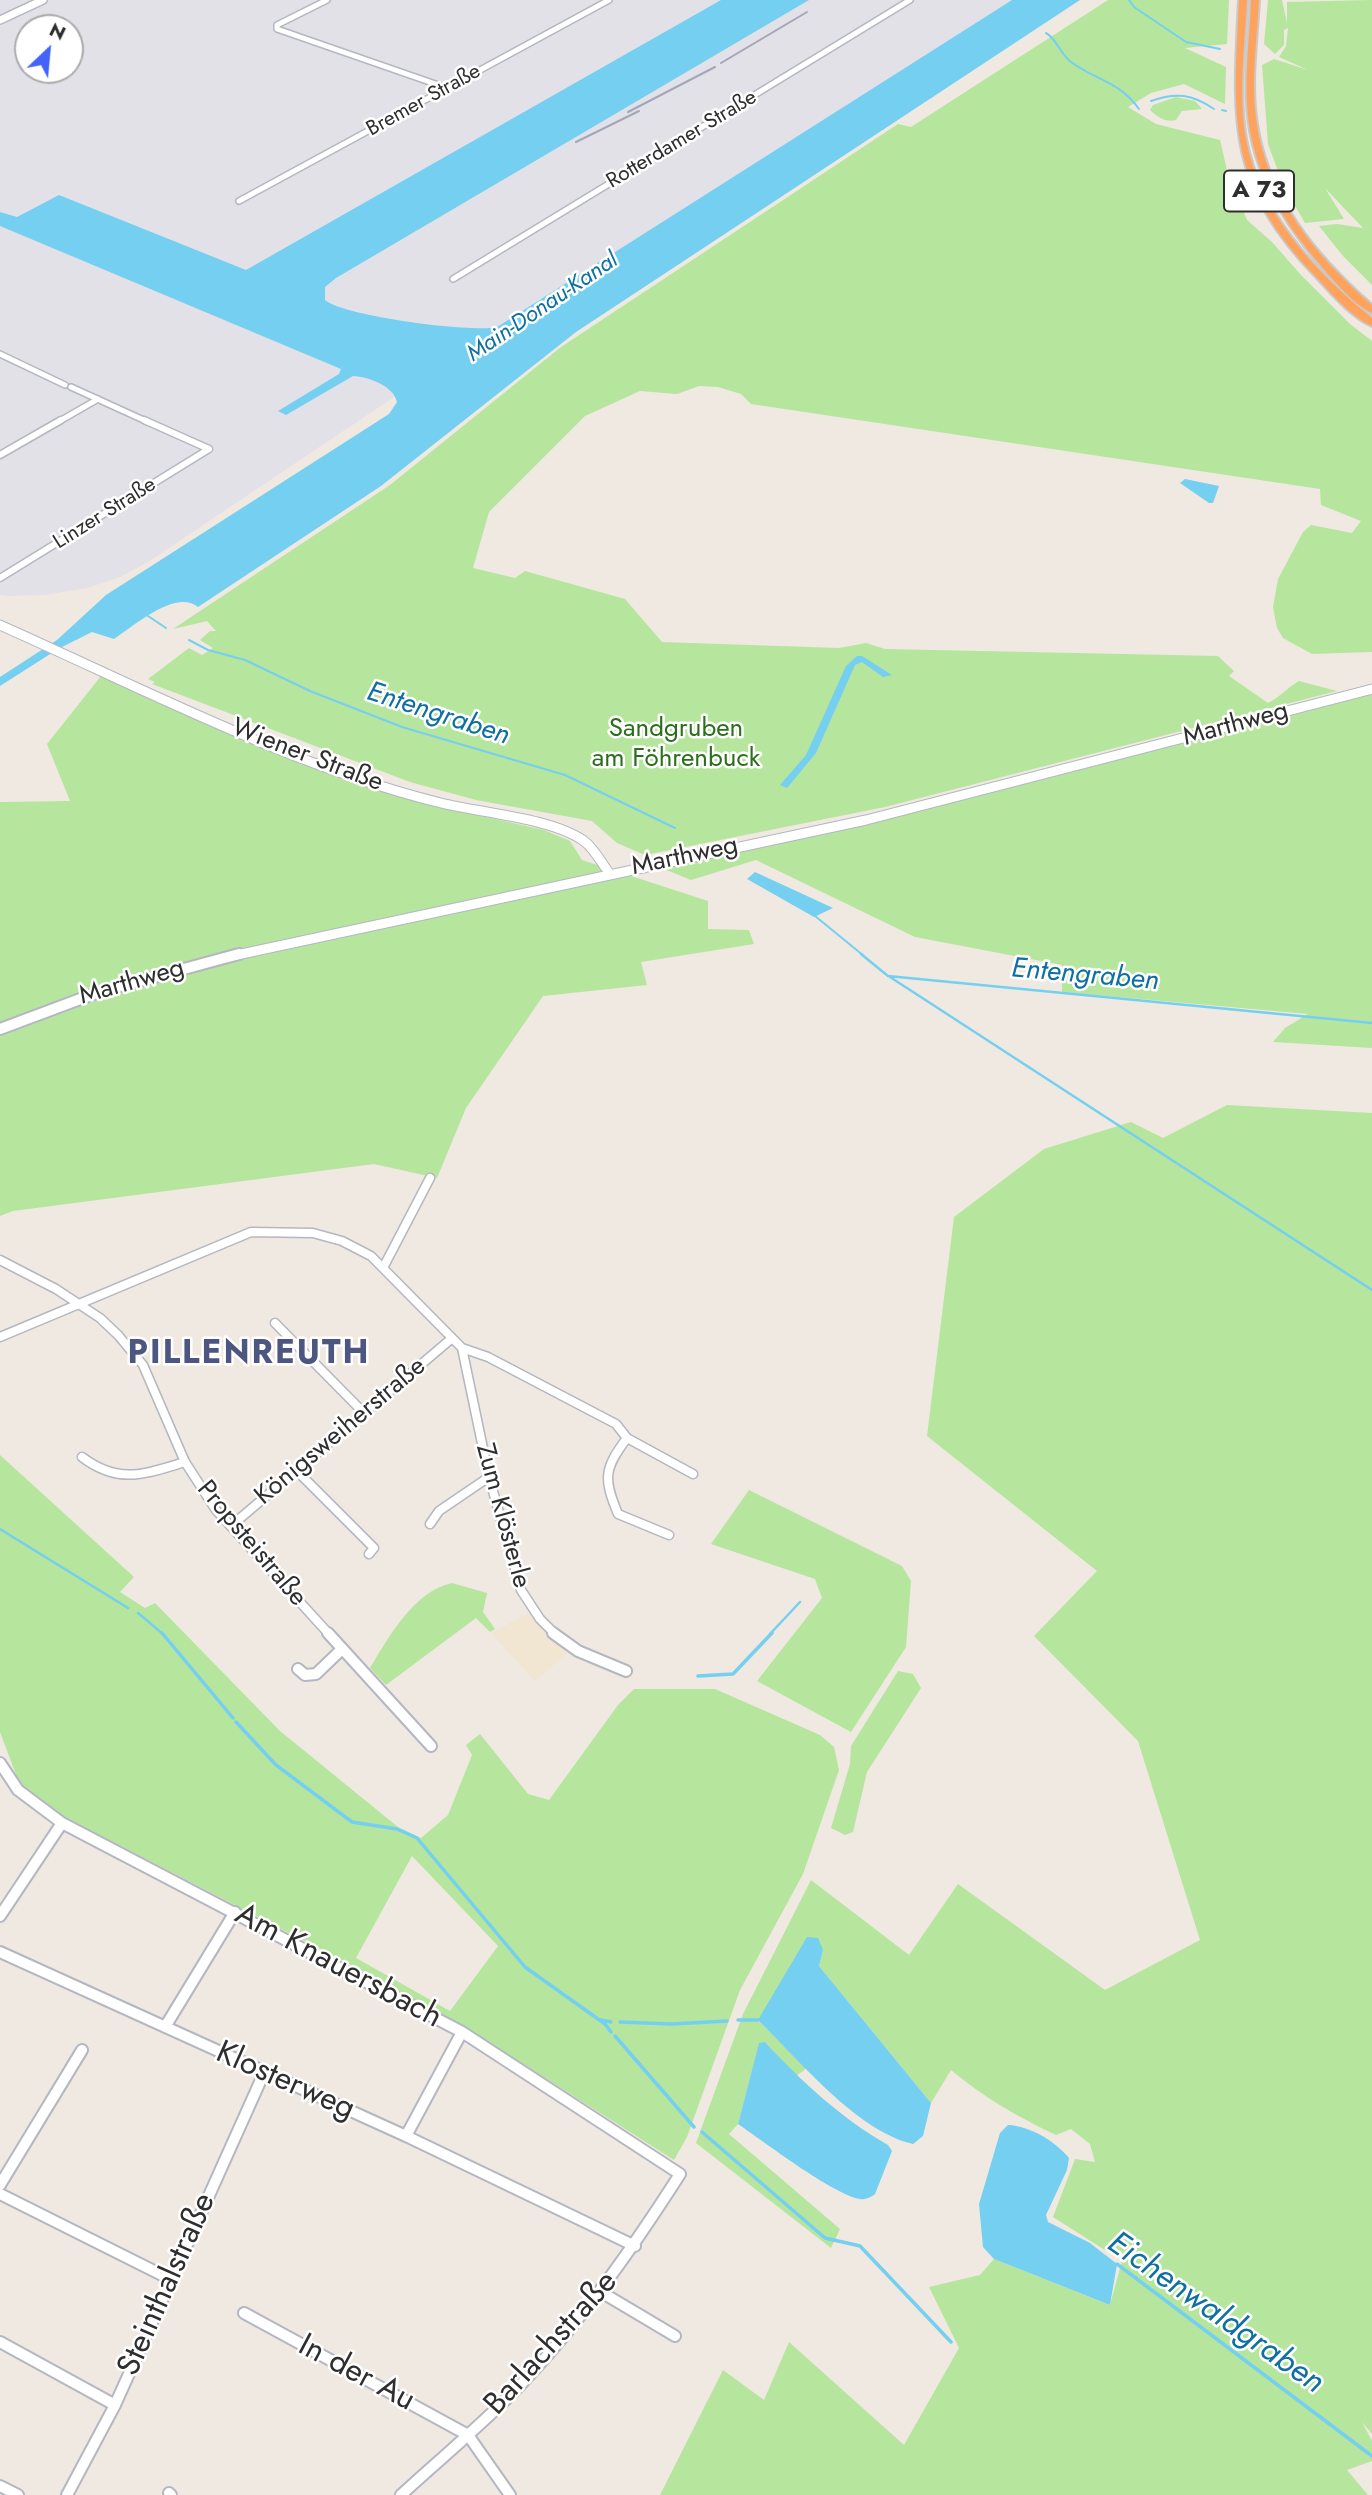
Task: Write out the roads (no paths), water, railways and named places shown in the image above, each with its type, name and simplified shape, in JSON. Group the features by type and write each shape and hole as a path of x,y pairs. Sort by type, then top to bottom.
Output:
{"highway":[{"name":"A 73","path":"1243,0 1239,106 1242,143 1250,170 1273,216 1293,245 1330,286 1372,323"},
{"name":"A 73","path":"1255,0 1252,112 1263,168 1278,201 1301,236 1331,271 1372,310"}],"main road":[{"path":"0,20 43,0"},
{"name":"Wiener Straße","path":"0,625 231,728 350,776 441,803 563,829 590,847 610,874"},
{"name":"Marthweg","path":"0,1029 88,994 173,970 916,808 1372,689"}],"street":[{"path":"327,0 277,25 277,29 447,88"},
{"name":"Bremer Straße","path":"239,201 609,0"},
{"name":"Rotterdamer Straße","path":"453,279 910,0"},
{"path":"0,354 98,399"},
{"path":"0,455 98,399"},
{"name":"Linzer Straße","path":"0,578 209,449 98,399"},
{"path":"383,1268 430,1178"},
{"path":"0,1337 251,1231 281,1228 319,1232 354,1245 371,1256 462,1348 498,1362 616,1424 627,1438 693,1474"},
{"name":"Propsteistraße","path":"0,1260 56,1289 100,1318 144,1365 185,1462 216,1510 431,1746"},
{"path":"275,1323 364,1413"},
{"name":"Königsweiherstraße","path":"231,1526 451,1339"},
{"name":"Zum Klösterle","path":"462,1348 489,1477 521,1590 530,1607 548,1628 573,1650 593,1661 626,1671"},
{"path":"627,1438 608,1463 605,1484 618,1514 669,1535"},
{"path":"82,1457 94,1468 121,1477 185,1462"},
{"path":"296,1470 374,1548 369,1554"},
{"path":"430,1524 439,1511 489,1477"},
{"path":"298,1669 305,1675 316,1674 342,1649"},
{"name":"Am Knauersbach","path":"0,1763 7,1778 25,1798 62,1823 462,2032 680,2174"},
{"path":"0,1916 62,1823"},
{"path":"165,2027 235,1912"},
{"name":"Klosterweg","path":"0,1952 406,2136 635,2246"},
{"path":"406,2136 462,2032"},
{"path":"0,2185 82,2049"},
{"name":"Steinthalstraße","path":"67,2495 115,2405 264,2073"},
{"name":"Barlachstraße","path":"401,2495 500,2406 601,2292 635,2246 680,2174"},
{"path":"0,2194 170,2279"},
{"path":"601,2292 675,2336"},
{"name":"In der Au","path":"244,2313 468,2435"},
{"path":"0,2342 115,2405"},
{"path":"468,2435 510,2495"},
{"path":"0,2486 13,2494"}],"water":[{"name":"Main-Donau-Kanal","path":"721,0 809,0 336,278 325,287 325,300 356,312 408,322 462,328 497,327 1012,0 1080,0 576,332 381,486 198,607 179,602 168,605 114,639 92,632 58,649 0,686 0,677 57,640 106,595 389,414 397,402 391,391 385,387 372,380 353,376 286,415 278,411 339,374 341,369 0,226 0,212 17,217 59,195 246,270"},
{"path":"1185,479 1219,486 1213,503 1180,483"},
{"path":"857,656 862,656 892,675 883,677 862,662 855,665 816,753 787,788 780,785 806,755 846,666"},
{"path":"755,872 833,908 814,917 747,879"},
{"path":"807,1937 818,1938 823,1950 819,1966 931,2103 923,2136 913,2144 892,2137 850,2110 758,2020"},
{"path":"765,2042 823,2098 888,2145 892,2151 875,2194 860,2199 833,2188 738,2124 759,2043"},
{"path":"1008,2125 1025,2128 1042,2136 1069,2158 1067,2170 1046,2215 1048,2222 1090,2243 1117,2264 1110,2305 994,2259 983,2247 979,2204 1000,2133"}],"waterway":[{"path":"1129,0 1134,7 1186,42 1220,49"},
{"path":"1046,33 1071,62 1116,87 1139,109"},
{"path":"1151,101 1168,96 1184,96 1214,109"},
{"path":"1222,110 1226,111"},
{"name":"Entengraben","path":"148,616 166,628"},
{"name":"Entengraben","path":"189,640 208,650 245,660 310,691 402,727 565,775 675,828"},
{"name":"Entengraben","path":"815,916 864,956"},
{"name":"Entengraben","path":"861,954 888,976 1372,1023"},
{"path":"890,977 1372,1290"},
{"name":"Eichenwaldgraben","path":"0,1529 128,1608"},
{"path":"770,1634 800,1602"},
{"name":"Eichenwaldgraben","path":"138,1613 162,1634"},
{"path":"698,1676 733,1674 772,1633"},
{"name":"Eichenwaldgraben","path":"162,1634 233,1718"},
{"name":"Eichenwaldgraben","path":"236,1722 276,1765 352,1822 397,1829 417,1838 525,1967 605,2024 611,2032"},
{"name":"Eichenwaldgraben","path":"601,2020 611,2022"},
{"name":"Eichenwaldgraben","path":"738,2020 758,2020"},
{"name":"Eichenwaldgraben","path":"620,2022 672,2024 727,2021"},
{"path":"615,2036 694,2127"},
{"path":"702,2132 825,2238 860,2246 951,2342"},
{"name":"Eichenwaldgraben","path":"1117,2264 1372,2456"}],"railway":[{"path":"721,63 807,12"},
{"path":"628,112 715,67"},
{"path":"576,142 639,111"}],"district":[{"name":"PILLENREUTH","path":"249,1355"}],"park label":[{"name":"Sandgruben am Föhrenbuck","path":"676,745"}]}
